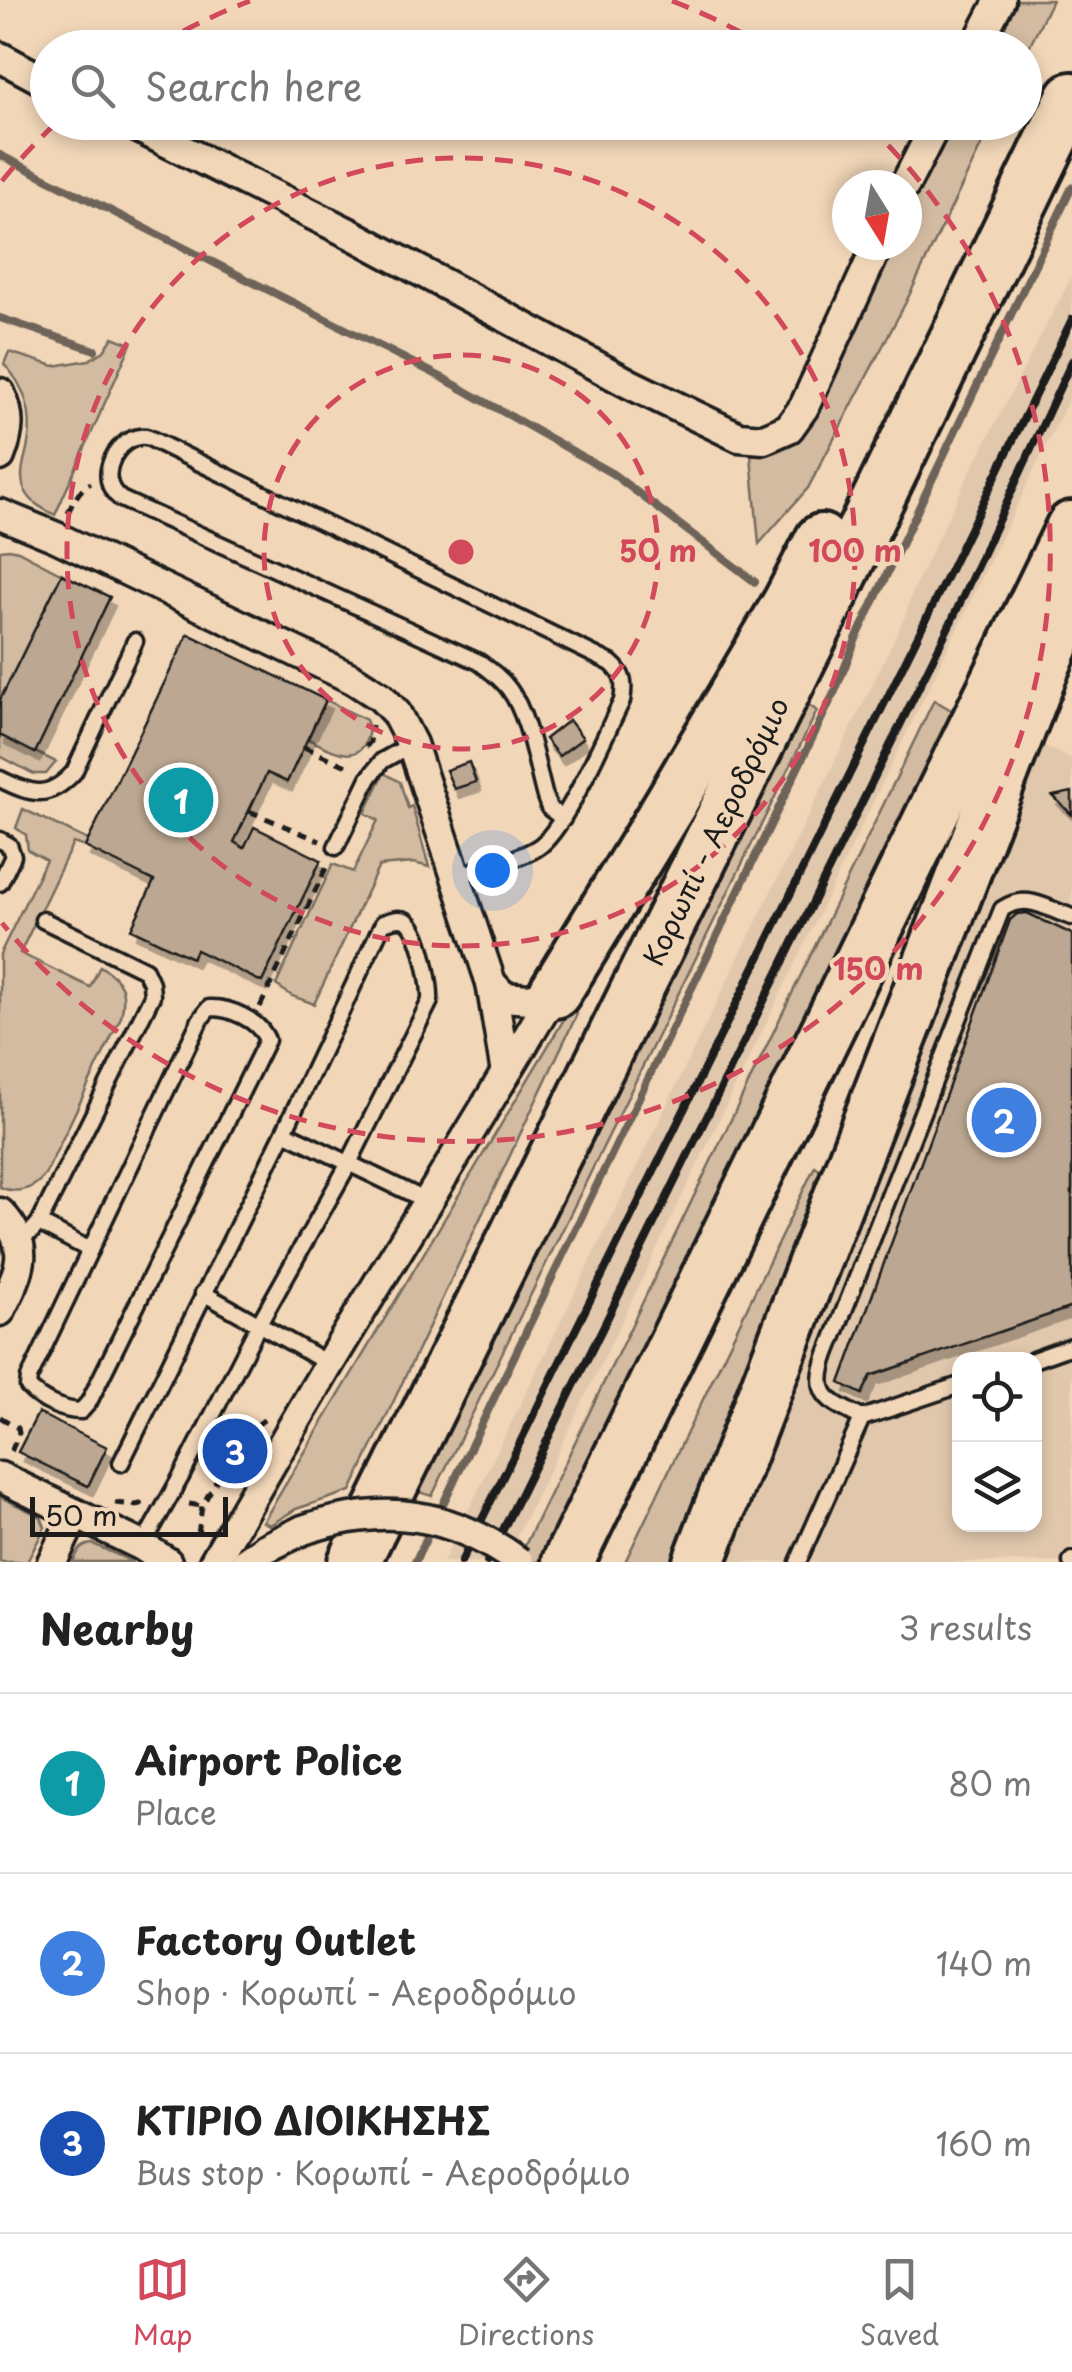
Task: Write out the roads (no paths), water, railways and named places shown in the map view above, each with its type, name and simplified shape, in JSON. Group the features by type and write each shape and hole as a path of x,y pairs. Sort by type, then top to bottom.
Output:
{"highway":[{"name":"Κορωπί - Αεροδρόμιο","path":"354,1562 821,617 1072,98"},
{"path":"556,992 789,602 855,471 990,263"},
{"path":"568,1562 1072,527"},
{"path":"699,1562 1072,601"}],"street":[{"path":"984,30 1000,0"},
{"path":"0,57 30,73"},
{"path":"164,140 739,437 764,439 789,428 804,407 871,260"},
{"path":"913,170 928,140"},
{"path":"0,393 9,421 8,437 0,456"},
{"path":"0,514 56,536 352,679 389,704 412,744 490,982 506,1073"},
{"path":"490,982 504,997 529,999 556,992"},
{"path":"214,1562 427,1200 556,992"},
{"path":"0,1213 28,1231 20,1266 0,1311"},
{"path":"7,1466 75,1514 167,1562"},
{"path":"52,1562 75,1514"},
{"path":"246,1562 303,1530 334,1520 395,1514 446,1523 499,1547 520,1562"}],"lane":[{"path":"456,876 535,850 549,838 563,819 622,700 623,679 619,670 145,437 120,446 106,474 108,485 121,498 479,662 496,674 518,703 549,808 563,819"},
{"path":"0,779 23,791 45,792 60,787 74,772 135,641"},
{"path":"336,847 369,778 382,762 412,744"},
{"path":"0,840 9,845 13,856 0,882"},
{"path":"952,1388 862,1418 828,1400 819,1386 821,1370 1002,909 1020,901 1040,902 1072,918"},
{"path":"121,1463 384,923 394,918 406,920 415,928 432,986 430,1001 348,1165 142,1546"},
{"path":"43,920 145,970 152,983 152,996 28,1231 90,1250"},
{"path":"209,1008 222,1008 253,1022 267,1040 89,1402 81,1411 68,1411 34,1394 28,1387 29,1378 90,1250 200,1020 209,1008"},
{"path":"284,1132 427,1200"},
{"path":"202,1293 329,1364"},
{"path":"1042,1357 1072,1346"},
{"path":"798,1562 862,1418"}],"waterway":[{"path":"0,155 443,378 613,474 755,582"},
{"path":"415,1562 836,689 856,639 1072,187"},
{"path":"0,318 95,350"}],"railway":[{"path":"461,1562 1072,319"},
{"path":"487,1562 953,618 1072,361"}],"place":[{"name":"Airport Police","path":"181,800"},
{"name":"Factory Outlet","path":"1004,1120"},
{"name":"ΚΤΙΡΙΟ ΔΙΟΙΚΗΣΗΣ","path":"235,1451"}]}
